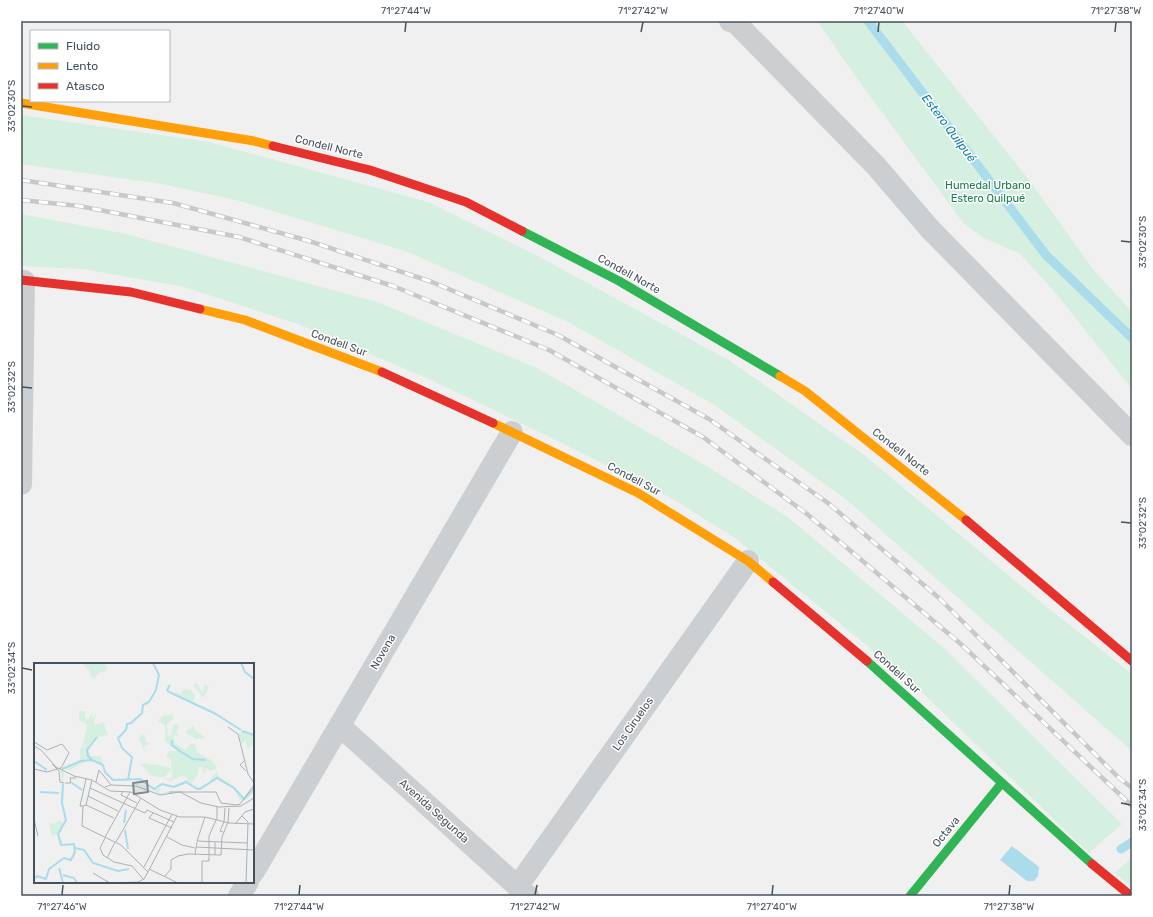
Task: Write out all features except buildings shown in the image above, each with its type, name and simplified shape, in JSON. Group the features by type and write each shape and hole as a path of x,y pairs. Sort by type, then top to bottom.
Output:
{"street":[{"path":"730,21 736,23 876,166 930,229 1132,435"},
{"name":"Condell Norte","path":"21,103 254,141 370,170 466,202 619,281 805,391 953,508 1132,661"},
{"path":"21,484 23,280"},
{"name":"Condell Sur","path":"23,280 132,292 245,320 373,368 512,432 638,493 748,561 874,666 1001,784 1088,861 1131,896"},
{"name":"Novena","path":"254,871 512,432"},
{"name":"Los Ciruelos","path":"523,892 748,561"},
{"name":"Avenida Segunda","path":"340,726 523,892"},
{"name":"Octava","path":"910,896 1001,784"},
{"path":"239,896 247,883"}],"green space":[{"name":"Humedal Urbano Estero Quilpué","path":"817,21 902,21 1029,180 1093,269 1132,312 1132,389 1054,291 1020,254 984,238 964,224"},
{"path":"21,115 209,142 428,202 538,256 730,361 864,455 1043,604 1132,674 1132,751 848,501 713,404 566,321 405,251 240,201 162,184 21,164"},
{"path":"21,214 126,234 377,302 537,368 710,468 789,518 944,648 1122,824 1089,853 908,679 735,538 669,497 562,443 429,379 298,324 184,287 83,269 21,266"},
{"path":"1132,857 1132,887 1115,873"}],"water":[{"path":"1012,846 1039,867 1038,876 1034,881 1027,881 1000,860"}],"waterway":[{"name":"Estero Quilpué","path":"868,21 1046,255 1132,338"},
{"path":"1121,849 1132,842"}],"railway":[{"path":"21,180 173,203 309,241 432,282 558,335 709,419 828,503 939,598 1118,777 1132,788"},
{"path":"21,200 79,206 239,237 393,286 549,350 703,437 807,514 962,645 1132,806"}],"traffic: fast":[{"path":"522,231 619,281 780,376"},
{"path":"867,661 1092,864"},
{"path":"910,896 1001,784"}],"traffic: slow":[{"path":"21,103 254,141 273,146"},
{"path":"200,309 245,320 382,372"},
{"path":"780,376 805,391 966,520"},
{"path":"493,423 638,493 748,561 773,582"}],"traffic: jam":[{"path":"273,146 370,170 466,202 522,231"},
{"path":"21,280 131,292 200,309"},
{"path":"382,372 493,423"},
{"path":"966,520 1132,661"},
{"path":"773,582 867,661"},
{"path":"1092,864 1131,896"}]}
